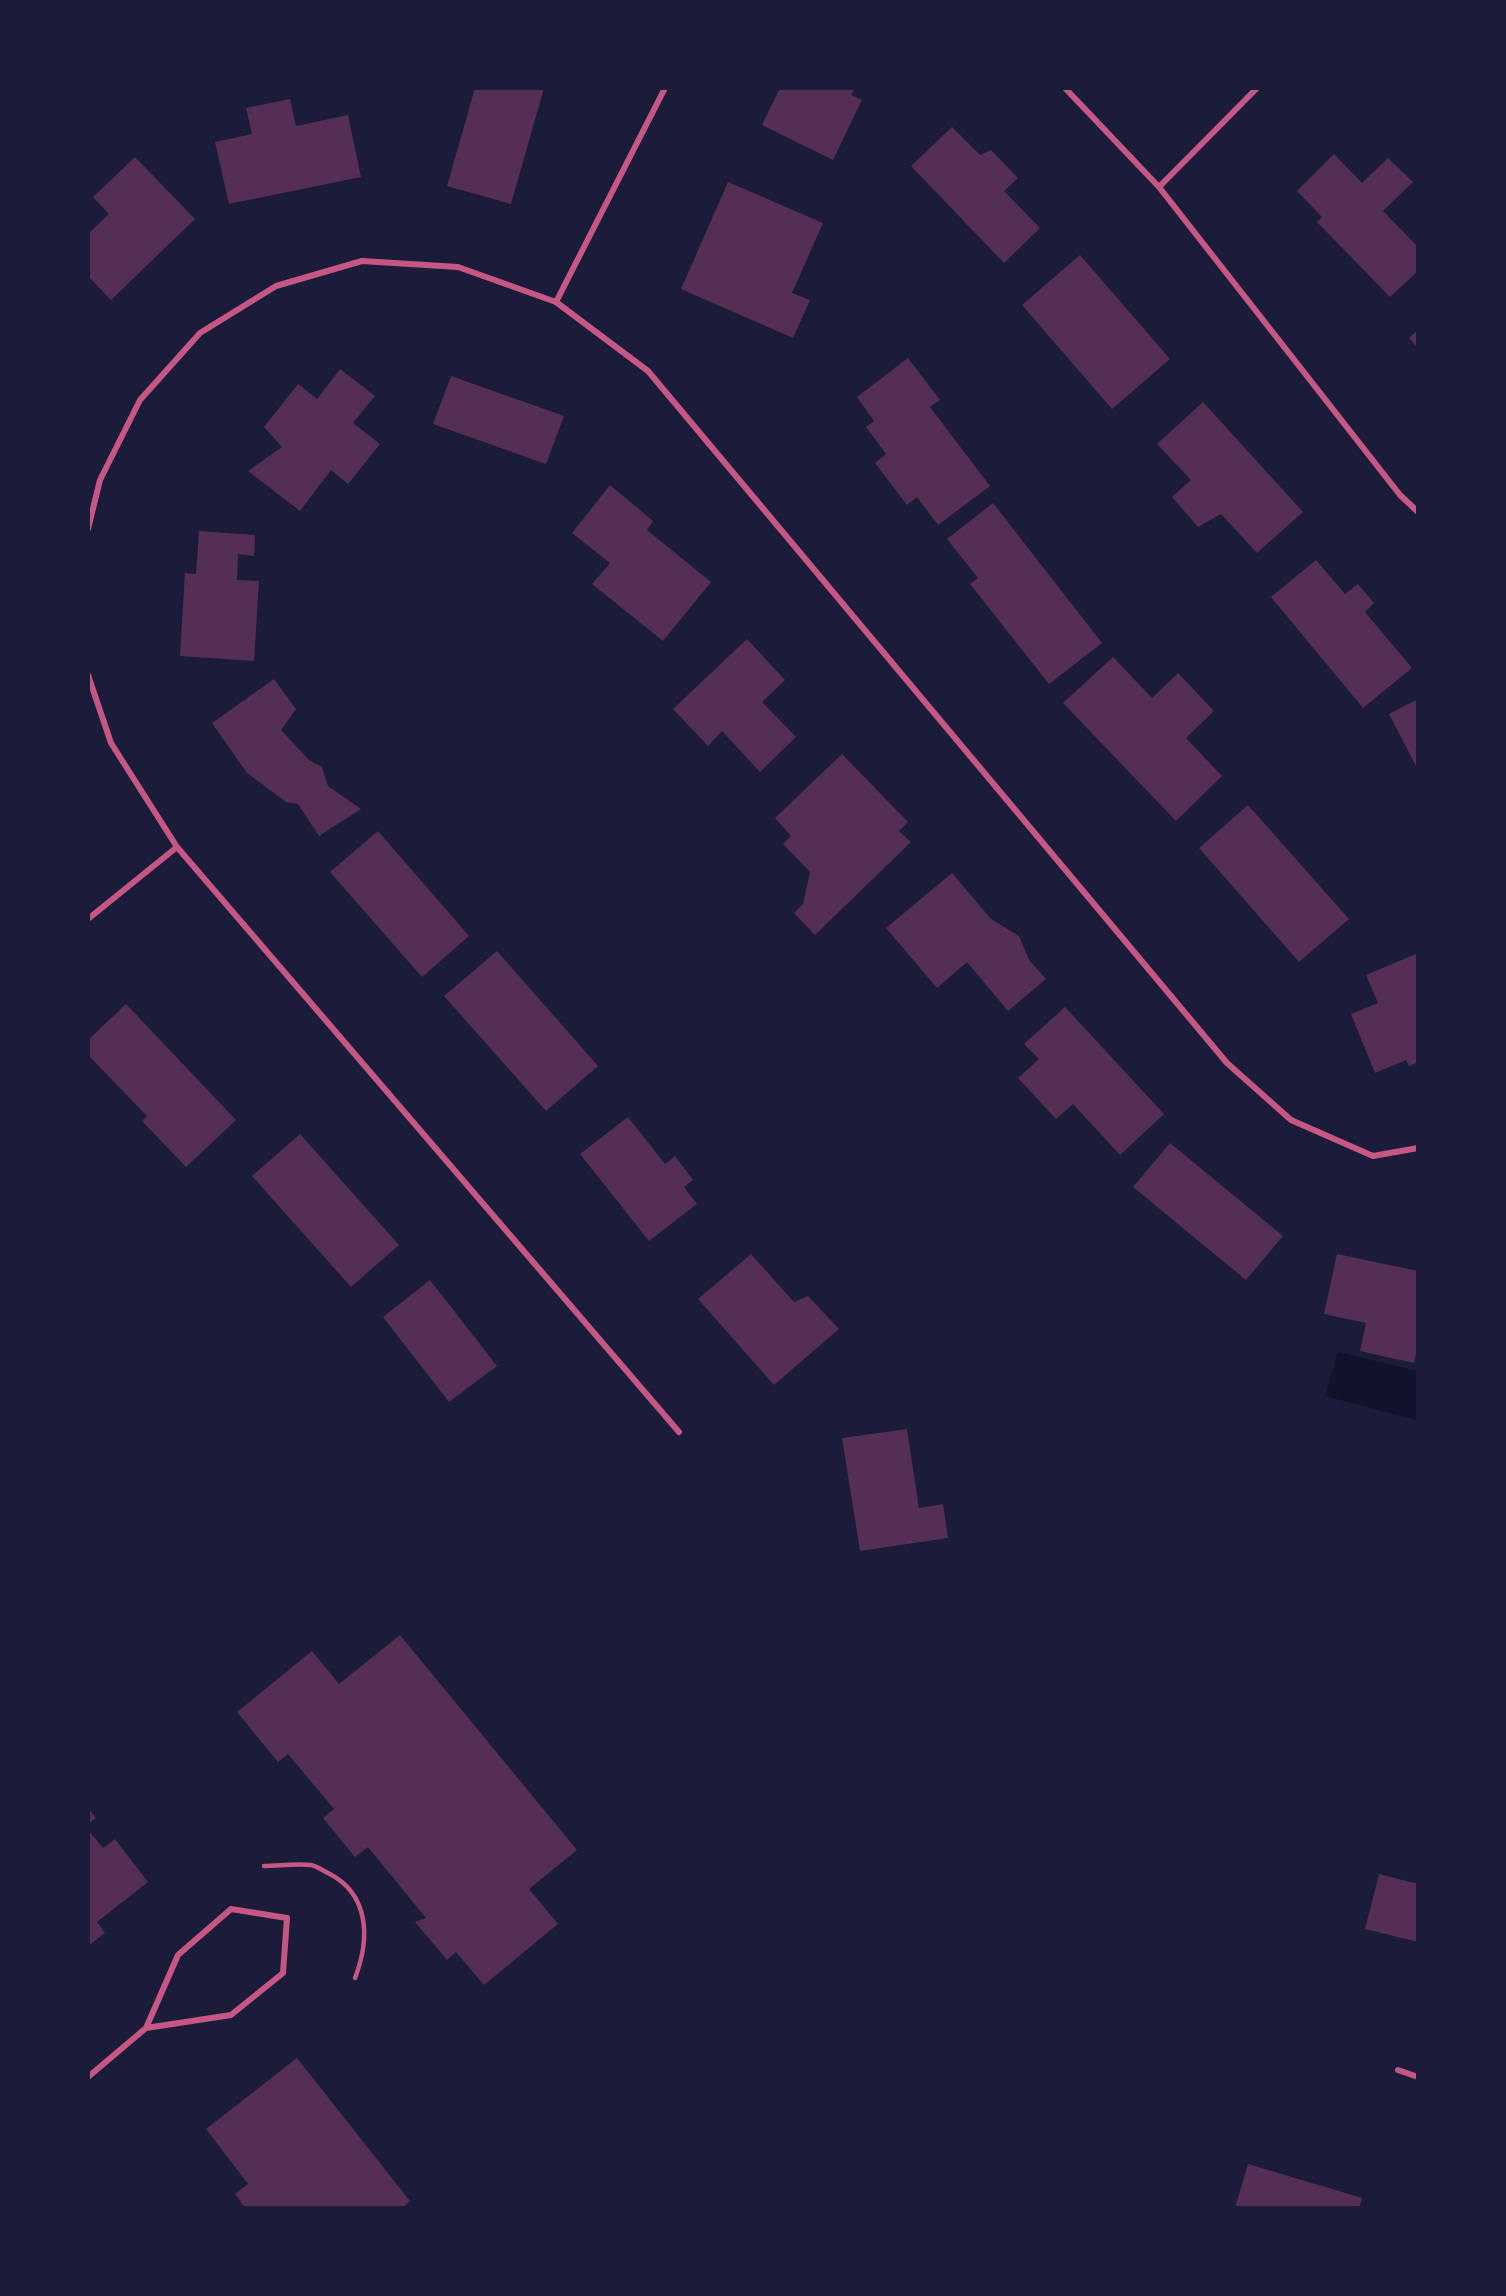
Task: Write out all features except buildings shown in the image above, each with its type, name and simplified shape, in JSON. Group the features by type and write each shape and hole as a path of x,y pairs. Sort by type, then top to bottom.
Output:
{"street":[{"path":"556,302 665,88"},
{"path":"1065,88 1159,187 1400,495 1418,512"},
{"path":"1159,187 1257,88"},
{"path":"88,529 100,480 140,400 200,333 276,286 362,261 458,267 556,302 648,371 1227,1063 1292,1120 1373,1156 1418,1148"},
{"path":"88,675 111,743 177,847 679,1432"},
{"path":"88,919 177,847"},
{"path":"88,2077 146,2028 178,1955 231,1909 287,1918 284,1973 231,2015 146,2028"},
{"path":"1398,2070 1418,2076"}],"lane":[{"path":"264,1866 312,1865 341,1880 360,1904 366,1934 363,1958 355,1978"}],"shaded area":[{"path":"1338,1352 1417,1371 1417,1420 1325,1396"}]}
